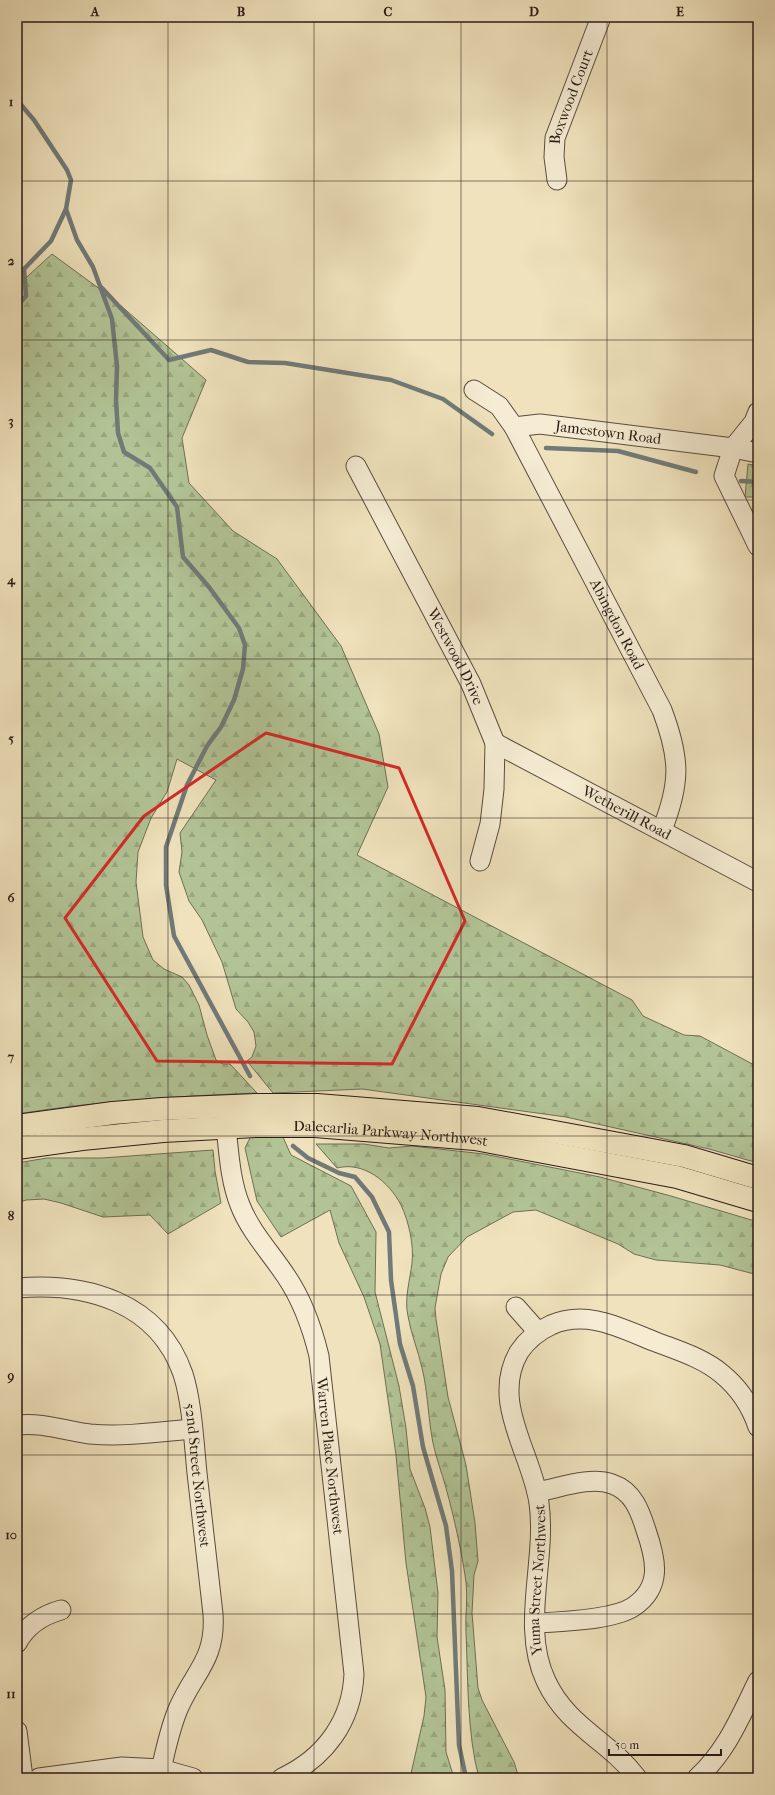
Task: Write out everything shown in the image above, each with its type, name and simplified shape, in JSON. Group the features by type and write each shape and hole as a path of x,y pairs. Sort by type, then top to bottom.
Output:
{"main road":[{"name":"Dalecarlia Parkway Northwest","path":"17,1126 113,1113 162,1109 256,1105 317,1105 478,1118 684,1156 758,1178"},
{"name":"Dalecarlia Parkway Northwest","path":"17,1148 114,1135 226,1127 315,1126 475,1140 677,1176 758,1201"}],"street":[{"name":"Boxwood Court","path":"557,180 554,158 555,138 600,17"},
{"path":"474,390 499,406 514,427"},
{"path":"758,412 754,422 733,448 724,476 758,546"},
{"name":"Jamestown Road","path":"514,427 540,424 733,448 758,453"},
{"name":"Abingdon Road","path":"514,427 662,710 670,730 676,754 677,772 672,804 662,830"},
{"name":"Westwood Drive","path":"356,466 471,684 495,743 494,789 490,824 480,862"},
{"name":"Wetherill Road","path":"495,743 758,882"},
{"name":"Warren Place Northwest","path":"226,1127 231,1175 240,1206 250,1227 286,1275 302,1304 313,1331 319,1356 354,1674 348,1710 334,1737 324,1749 309,1762 282,1778"},
{"name":"52nd Street Northwest","path":"17,1288 65,1288 95,1292 118,1302 143,1317 166,1342 180,1366 185,1383 192,1429 213,1631 207,1659 186,1692 175,1717 161,1770"},
{"path":"516,1307 538,1332"},
{"name":"Yuma Street Northwest","path":"638,1778 616,1755 580,1727 557,1700 546,1681 539,1662 535,1636 541,1532 537,1492 511,1415 508,1393 509,1378 517,1357 525,1345 538,1332 564,1320 593,1319 611,1324 698,1359 722,1374 746,1401 758,1427"},
{"path":"17,1425 36,1424 107,1435 192,1429"},
{"path":"535,1623 582,1619 627,1610 640,1601 650,1588 656,1565 653,1550 640,1510 633,1499 624,1490 613,1484 594,1482 537,1492"},
{"path":"17,1643 24,1633 40,1618 61,1610"},
{"path":"698,1778 714,1761 724,1747 758,1681"},
{"path":"17,1731 23,1778"},
{"path":"39,1778 122,1767 161,1770 193,1778"}],"highlighted area":[{"path":"266,733 399,768 465,921 392,1064 157,1061 65,918 144,816"}],"green space":[{"path":"52,254 112,298 206,380 182,438 189,483 233,531 277,559 341,646 379,734 388,787 357,855 632,1000 643,1016 684,1035 700,1036 758,1067 758,1163 709,1149 566,1117 362,1089 273,1093 247,1061 252,1057 256,1046 254,1032 248,1022 236,1009 222,962 202,920 189,901 179,872 182,852 180,833 216,780 177,759 167,792 151,818 138,852 136,882 143,937 153,960 164,969 182,977 189,985 199,1005 207,1035 216,1060 223,1064 230,1064 257,1093 137,1100 47,1109 17,1114 17,286"},
{"path":"748,464 758,466 758,497 745,497"},
{"path":"252,1134 282,1135 291,1155 351,1186 376,1232 375,1292 399,1386 406,1428 410,1469 425,1508 430,1527 438,1593 437,1637 445,1690 446,1752 454,1778 410,1778 424,1716 426,1697 406,1563 396,1455 380,1344 364,1297 339,1243 330,1210 281,1237 257,1201 245,1148"},
{"path":"316,1144 364,1144 389,1148 412,1146 484,1154 600,1177 758,1222 758,1275 720,1265 656,1260 634,1254 618,1244 536,1210 513,1212 467,1237 448,1257 441,1274 435,1308 448,1397 466,1465 475,1523 478,1561 474,1575 472,1613 478,1688 482,1700 514,1762 519,1778 479,1778 475,1761 469,1706 466,1582 455,1523 433,1443 424,1377 407,1310 407,1296 412,1263 412,1241 406,1219 401,1205 383,1181 375,1175 357,1168 337,1168"},
{"path":"213,1150 221,1203 168,1234 150,1215 103,1217 44,1199 26,1200 17,1203 17,1163 47,1158 102,1158"}],"waterway":[{"path":"17,100 34,120 67,170 71,180 66,209 77,240 93,267 112,319 117,366 116,400 118,433 124,452 150,468 177,507 183,557 209,587 239,628 245,645 243,669 234,700 221,727 207,746 187,785 166,847 166,885 174,936 250,1076"},
{"path":"17,306 26,296 24,269 51,241 66,209"},
{"path":"102,288 169,360 211,350 248,362 285,363 391,380 443,399 492,434"},
{"path":"546,448 618,451 696,472"},
{"path":"741,481 758,482"},
{"path":"293,1146 308,1158 339,1173 355,1177 372,1197 389,1232 391,1280 400,1344 413,1386 423,1447 446,1526 452,1571 459,1745 466,1778"}]}
